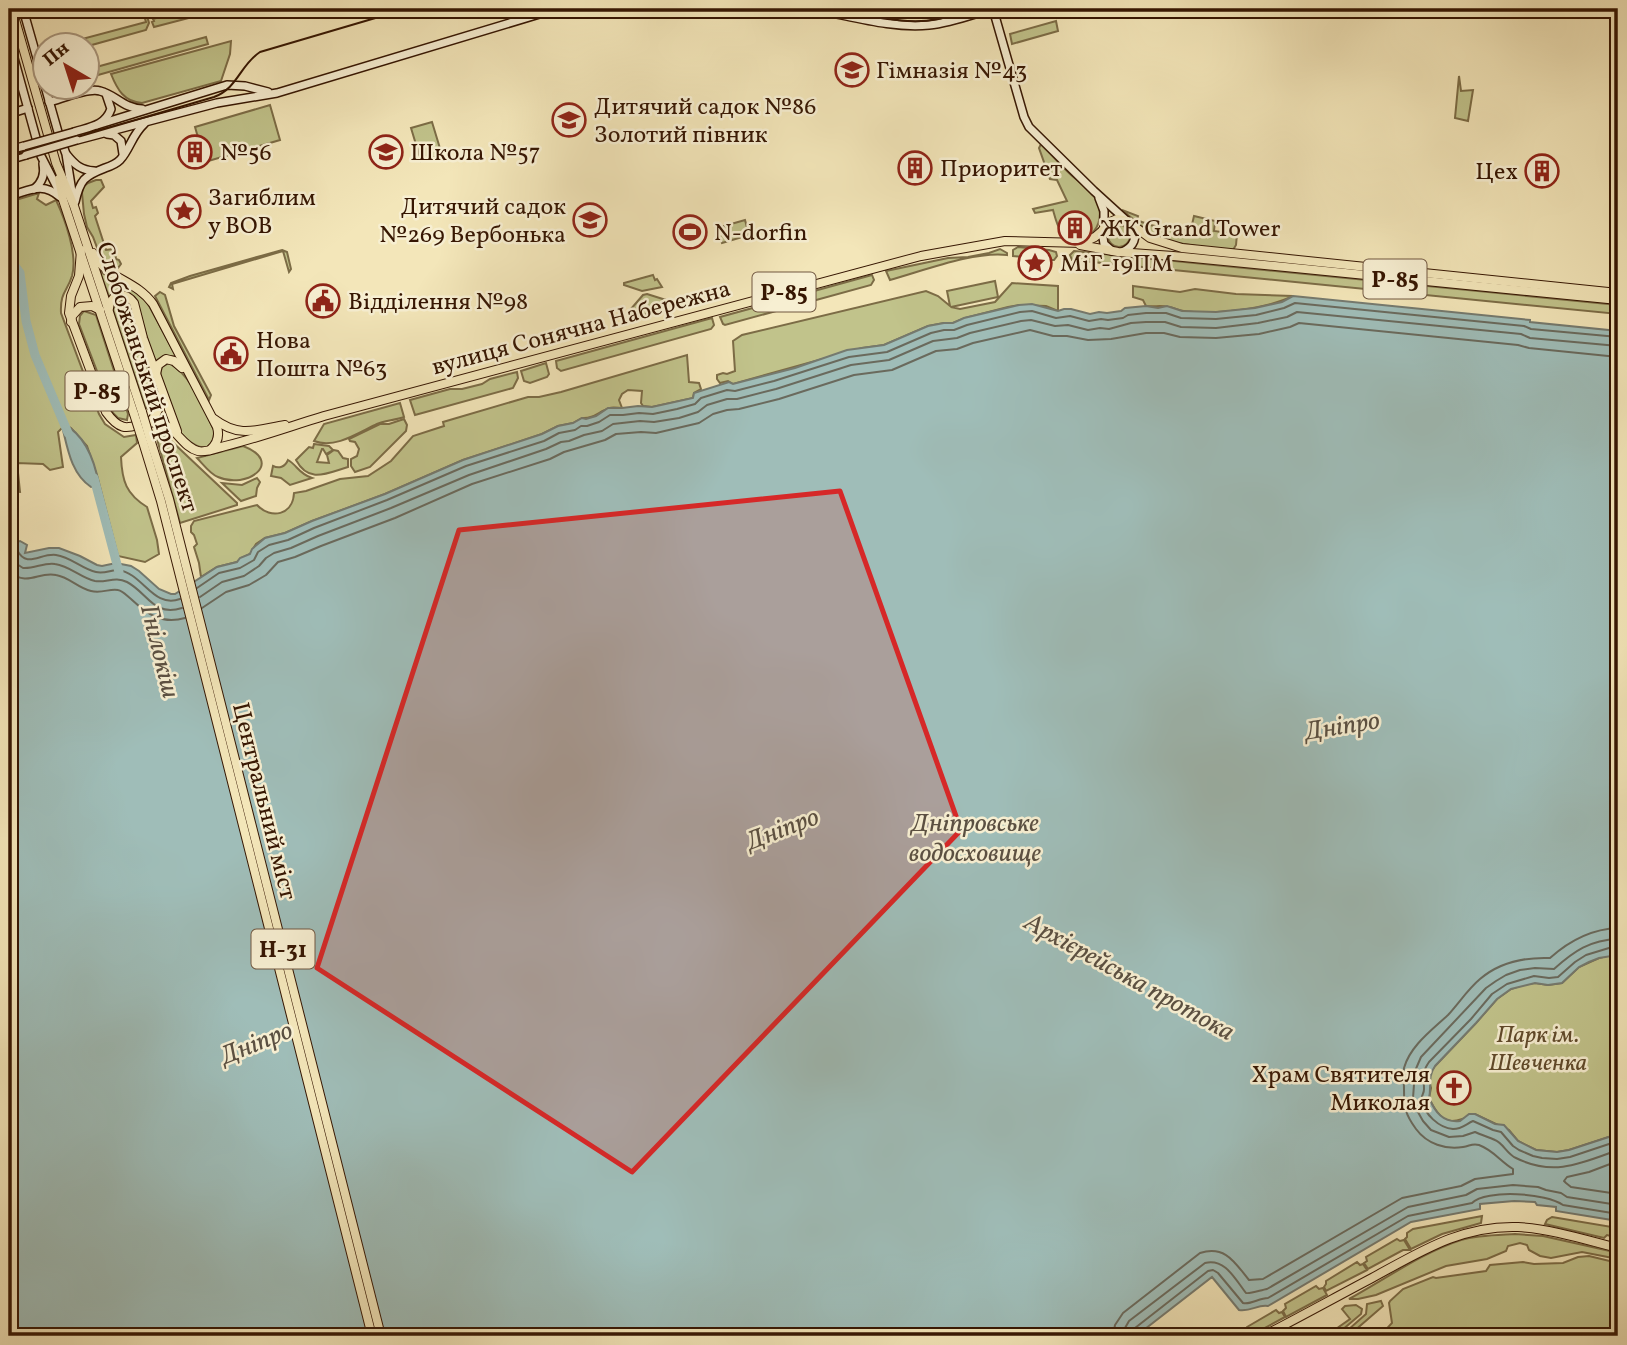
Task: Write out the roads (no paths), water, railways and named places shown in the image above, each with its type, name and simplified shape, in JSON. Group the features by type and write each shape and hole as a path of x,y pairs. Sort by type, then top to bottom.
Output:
{"main road":[{"name":"Слобожанський проспект","path":"12,9 57,163 110,315 147,441 161,501 181,562"},
{"name":"Слобожанський проспект","path":"23,9 32,41"},
{"path":"9,150 25,150 217,103 272,93 556,9"},
{"path":"811,9 909,26 942,23 992,9 1026,122 1035,134 1129,222 1136,234 1134,242 1126,251 1116,252 1104,244 1103,207 1094,191"},
{"name":"Слобожанський проспект","path":"9,40 41,156 63,200 138,413"},
{"path":"97,125 230,85 272,93"},
{"path":"102,92 134,109 149,109"},
{"path":"76,136 107,118 111,105 106,94"},
{"name":"Слобожанський проспект","path":"49,102 66,154 74,206"},
{"path":"9,114 28,108"},
{"path":"74,206 81,182 122,158 135,133 147,121"},
{"path":"102,133 114,135 121,141 122,158"},
{"path":"9,160 25,150"},
{"path":"66,154 78,166 95,172"},
{"path":"9,196 40,184 44,173 41,156"},
{"name":"Слобожанський проспект","path":"57,163 63,200"},
{"path":"34,188 48,189 63,200"},
{"name":"вулиця Сонячна Набережна","path":"1074,244 1092,239 1114,219 1129,222"},
{"name":"Р-85","path":"1129,222 1144,235 1159,242 1194,250 1618,293"},
{"name":"Р-85","path":"81,229 101,266 139,289 150,301 211,416"},
{"name":"вулиця Сонячна Набережна","path":"210,450 921,256 1005,241 1074,244 1116,252 1618,300"},
{"name":"Р-85","path":"81,250 79,276 69,304 71,322 106,412 124,428 150,422 164,424 195,450 210,450"},
{"name":"Р-85","path":"110,315 110,303 116,295 125,295 131,299 179,435"},
{"path":"71,322 72,316 80,307 92,306 100,310"},
{"name":"Р-85","path":"156,375 160,362 169,359 178,363 191,379"},
{"name":"Р-85","path":"150,422 159,410 162,391"},
{"path":"210,450 219,434 211,416"},
{"name":"вулиця Сонячна Набережна","path":"211,416 228,428 242,431 305,422"},
{"name":"Центральний міст","path":"181,562 372,1336"},
{"name":"Центральний міст","path":"181,562 381,1336"},
{"path":"1263,1336 1429,1247 1469,1232 1525,1228 1618,1248"}],"water":[{"name":"Дніпровське водосховище","path":"1293,296 1618,331 1618,955 1599,958 1579,967 1562,983 1535,983 1511,989 1497,999 1435,1066 1430,1078 1429,1098 1444,1118 1460,1121 1469,1114 1475,1114 1495,1124 1504,1125 1518,1141 1536,1150 1569,1150 1618,1134 1618,1221 1556,1211 1556,1207 1537,1205 1535,1202 1480,1204 1480,1209 1411,1222 1268,1306 1239,1310 1212,1277 1136,1336 9,1336 9,544 20,541 27,545 25,553 59,548 97,565 116,563 131,566 159,589 175,594 217,567 237,562 250,554 265,538 285,533 385,494 463,460 582,418 596,416 608,408 652,407 693,398 694,393 729,382 733,384 795,368 847,350 884,345 928,326 953,323 1019,305 1032,304 1058,311 1071,309 1090,314 1146,306 1216,312 1255,308 1282,302"},
{"path":"64,424 84,443 95,467 99,485 91,487 79,476 67,446"}],"waterway":[{"name":"Гнілокіш","path":"9,258 20,273 26,321 35,355 68,433"},
{"name":"Гнілокіш","path":"94,478 119,572"}],"tram line":[{"path":"9,157 214,97 229,88 260,52 406,9"},
{"path":"849,9 915,21 941,18 969,9"}],"place":[{"name":"Гімназія №43","path":"852,70"},
{"name":"Дитячий садок №86 Золотий півник","path":"569,120"},
{"name":"№56","path":"195,152"},
{"name":"Школа №57","path":"386,152"},
{"name":"Приоритет","path":"915,168"},
{"name":"Цех","path":"1542,171"},
{"name":"Загиблим у ВОВ","path":"184,211"},
{"name":"Дитячий садок №269 Вербонька","path":"590,220"},
{"name":"ЖК Grand Tower","path":"1075,228"},
{"name":"N-dorfin","path":"690,232"},
{"name":"МіГ-19ПМ","path":"1035,263"},
{"name":"Відділення №98","path":"323,301"},
{"name":"Нова Пошта №63","path":"231,354"},
{"name":"Храм Святителя Миколая","path":"1454,1088"}],"water label":[{"name":"Дніпро","path":"1342,725"},
{"name":"Дніпро","path":"782,828"},
{"name":"Архієрейська протока","path":"1130,976"},
{"name":"Дніпро","path":"256,1042"}],"park label":[{"name":"Парк iм. Шевченка","path":"1538,1048"}]}
